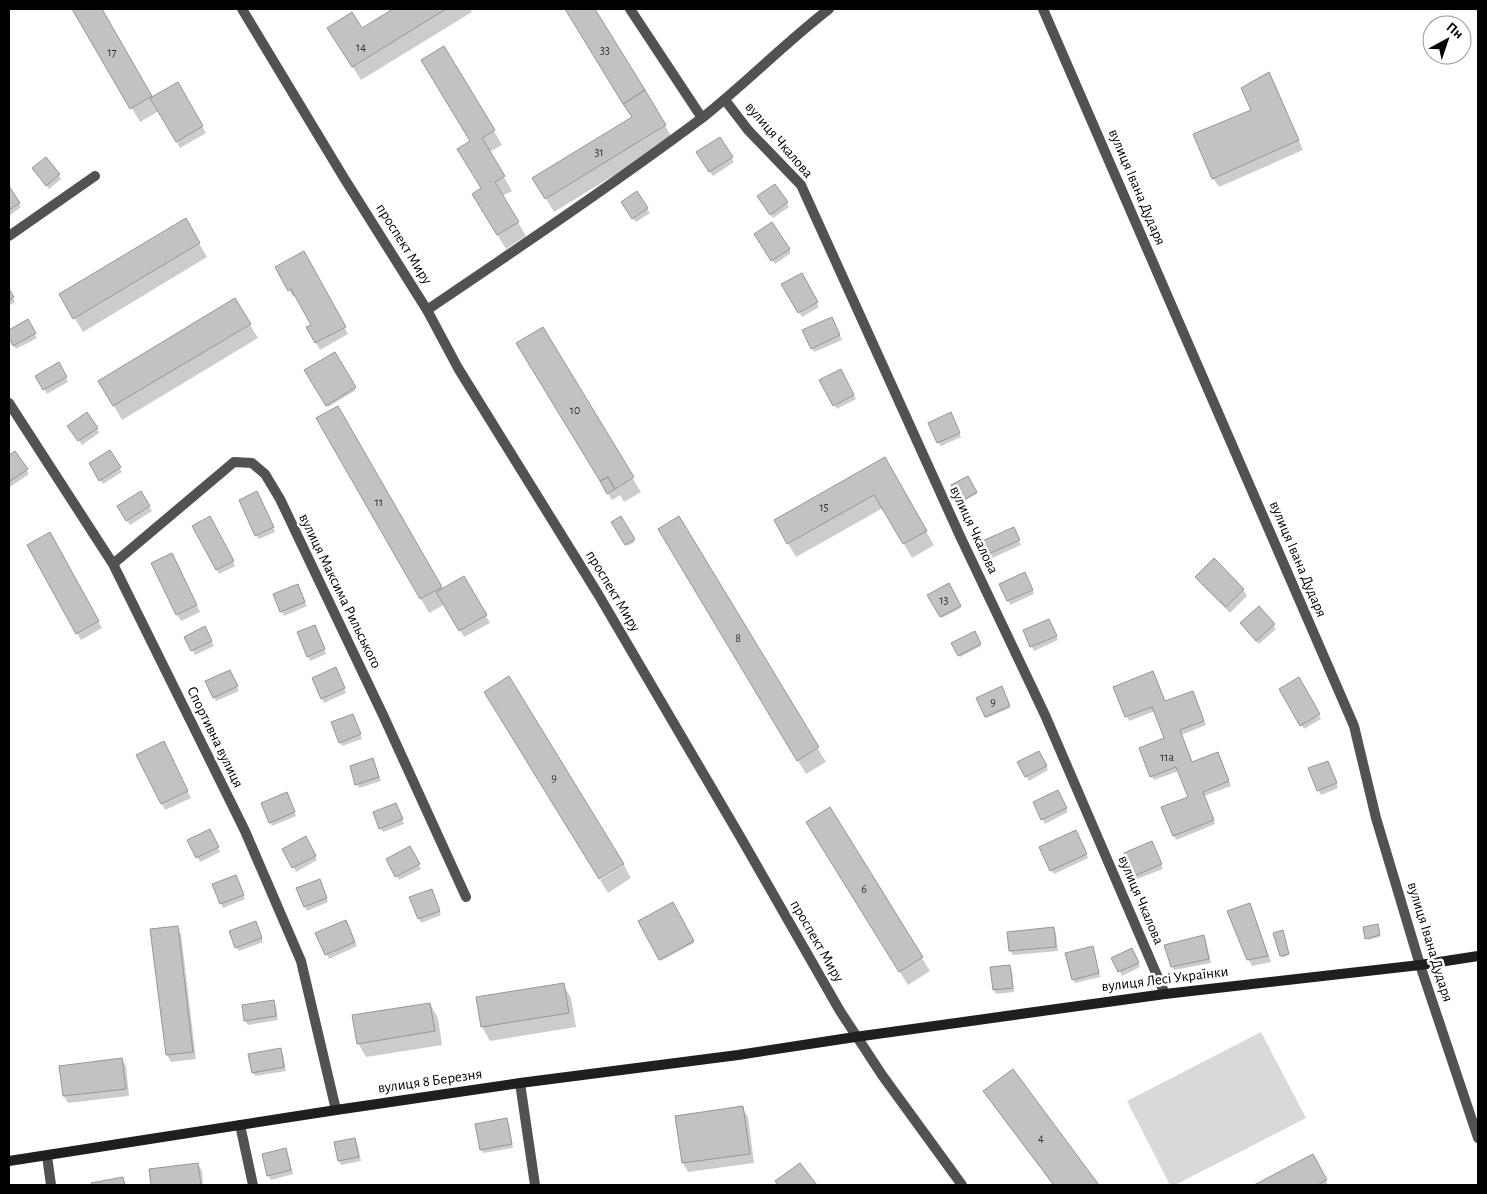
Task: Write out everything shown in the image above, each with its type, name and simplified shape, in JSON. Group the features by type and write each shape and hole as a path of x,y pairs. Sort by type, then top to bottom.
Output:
{"main road":[{"name":"вулиця Лесі Українки","path":"855,1037 1165,994 1420,965 1478,956"},
{"name":"вулиця 8 Березня","path":"9,1161 336,1110 738,1056 855,1037"}],"street":[{"name":"проспект Миру","path":"242,9 344,178 427,310 458,368 598,594 855,1037 962,1185"},
{"path":"630,9 702,118"},
{"path":"427,310 536,236 702,118 829,9"},
{"name":"вулиця Івана Дударя","path":"1043,9 1354,726 1376,818 1420,965 1478,1138"},
{"name":"вулиця Чкалова","path":"725,100 748,130 801,185 944,500 1045,715 1165,994"},
{"path":"9,236 95,176"},
{"name":"Спортивна вулиця","path":"9,403 113,564 244,831 302,962 336,1110"},
{"name":"вулиця Максима Рильського","path":"113,564 234,462 252,463 265,474 280,499 383,715 466,898"},
{"path":"520,1084 535,1185"},
{"path":"240,1126 253,1185"},
{"path":"47,1156 51,1185"}],"shaded area":[{"path":"1261,1032 1306,1118 1175,1185 1170,1185 1127,1101"}],"building":[{"path":"72,9 102,9 152,96 130,109"},
{"path":"393,9 446,9 352,67 327,28 352,12 362,28"},
{"path":"565,9 595,9 645,90 623,104"},
{"path":"444,46 495,130 482,138 505,176 495,182 519,222 497,235 472,194 481,188 457,149 470,141 421,60"},
{"path":"1269,72 1299,140 1212,179 1193,134 1251,110 1241,88"},
{"path":"178,82 203,126 176,142 150,98"},
{"path":"645,90 666,125 545,199 532,178 632,117 623,104"},
{"path":"720,137 733,157 709,172 696,152"},
{"path":"46,157 60,174 46,186 32,168"},
{"path":"775,184 788,202 770,215 757,196"},
{"path":"9,186 20,203 9,210"},
{"path":"637,191 648,208 632,219 621,202"},
{"path":"186,218 200,243 73,319 59,294"},
{"path":"772,222 790,249 771,261 754,234"},
{"path":"304,251 346,327 315,343 306,327 311,325 291,289 288,291 275,267"},
{"path":"802,273 818,302 798,313 781,284"},
{"path":"9,289 14,297 9,301"},
{"path":"235,298 251,324 113,406 98,381"},
{"path":"832,317 840,335 811,349 802,330"},
{"path":"28,319 36,333 13,346 9,338 9,330"},
{"path":"543,327 634,477 615,489 608,477 600,481 516,343"},
{"path":"335,352 356,387 326,406 304,370"},
{"path":"59,362 67,377 43,390 35,376"},
{"path":"841,369 854,395 833,406 819,380"},
{"path":"338,406 442,587 420,599 316,418"},
{"path":"87,412 98,428 78,441 67,426"},
{"path":"951,412 960,433 937,443 928,423"},
{"path":"110,450 121,467 99,481 89,463"},
{"path":"15,451 28,469 9,482 9,455"},
{"path":"885,457 927,531 903,544 874,495 787,544 774,520"},
{"path":"968,476 977,492 960,502 951,485"},
{"path":"608,477 615,489 607,494 600,481"},
{"path":"141,491 150,506 126,521 117,506"},
{"path":"257,491 274,527 255,536 239,500"},
{"path":"210,516 234,561 216,570 192,526"},
{"path":"621,516 635,539 625,545 611,522"},
{"path":"679,516 819,747 797,761 658,529"},
{"path":"1014,527 1020,540 986,555 980,542"},
{"path":"50,532 99,621 76,634 27,545"},
{"path":"172,553 197,605 176,615 151,563"},
{"path":"1214,558 1244,589 1226,607 1195,577"},
{"path":"1025,572 1033,590 1007,601 999,584"},
{"path":"464,576 487,615 459,631 436,592"},
{"path":"949,583 961,606 940,617 927,595"},
{"path":"298,584 305,602 280,612 273,594"},
{"path":"1259,606 1275,624 1256,641 1240,623"},
{"path":"1049,619 1057,636 1030,647 1023,630"},
{"path":"315,625 325,649 307,657 297,632"},
{"path":"205,626 212,641 191,651 184,637"},
{"path":"975,631 981,644 958,656 951,643"},
{"path":"336,667 345,688 321,699 312,678"},
{"path":"230,670 238,686 213,698 205,681"},
{"path":"1153,671 1165,701 1193,691 1204,721 1180,730 1192,762 1218,752 1229,781 1203,792 1214,820 1173,836 1161,807 1188,797 1176,767 1150,777 1139,748 1164,738 1152,707 1125,717 1113,687"},
{"path":"509,676 624,864 599,879 484,692"},
{"path":"1299,677 1320,714 1300,726 1279,689"},
{"path":"1002,686 1010,706 985,717 976,698"},
{"path":"353,714 361,734 339,743 331,722"},
{"path":"164,741 188,791 161,804 136,755"},
{"path":"1039,751 1047,766 1025,777 1017,762"},
{"path":"373,758 379,777 355,785 350,766"},
{"path":"1328,761 1337,783 1317,791 1308,768"},
{"path":"1058,790 1067,808 1041,820 1033,802"},
{"path":"287,792 295,812 269,823 261,803"},
{"path":"396,803 403,819 379,829 373,812"},
{"path":"830,807 923,957 899,972 806,822"},
{"path":"210,829 219,847 196,858 187,840"},
{"path":"1076,830 1087,854 1050,871 1039,847"},
{"path":"306,836 316,856 292,868 282,849"},
{"path":"1152,841 1162,864 1134,876 1124,853"},
{"path":"410,846 420,864 395,877 386,859"},
{"path":"236,875 244,895 220,904 212,884"},
{"path":"320,879 327,898 304,907 296,888"},
{"path":"432,889 440,911 418,919 409,897"},
{"path":"673,902 694,941 659,960 638,921"},
{"path":"1250,903 1268,956 1247,960 1227,911"},
{"path":"346,920 355,942 325,955 315,933"},
{"path":"256,921 262,938 235,948 229,931"},
{"path":"1378,924 1380,935 1365,939 1363,927"},
{"path":"178,926 193,1052 166,1055 150,929"},
{"path":"1054,927 1056,947 1009,951 1007,932"},
{"path":"1283,930 1289,954 1280,956 1273,933"},
{"path":"1204,935 1209,959 1171,967 1164,945"},
{"path":"1093,946 1099,973 1072,980 1065,953"},
{"path":"1132,948 1139,963 1118,972 1111,958"},
{"path":"1010,965 1013,988 993,990 990,967"},
{"path":"564,983 569,1013 481,1027 476,997"},
{"path":"274,1000 276,1016 244,1021 242,1005"},
{"path":"430,1003 435,1031 357,1044 352,1015"},
{"path":"281,1048 284,1067 252,1073 248,1054"},
{"path":"122,1058 126,1089 63,1096 59,1066"},
{"path":"1013,1069 1099,1185 1054,1185 983,1091"},
{"path":"743,1106 750,1154 682,1163 675,1116"},
{"path":"507,1118 512,1144 480,1150 475,1124"},
{"path":"355,1138 359,1157 338,1161 334,1142"},
{"path":"286,1148 291,1170 267,1176 262,1154"},
{"path":"1313,1154 1327,1180 1317,1185 1254,1185"},
{"path":"198,1163 201,1185 151,1185 149,1169"},
{"path":"800,1163 817,1185 778,1185 775,1181"},
{"path":"123,1177 125,1185 92,1185 91,1183"}]}
